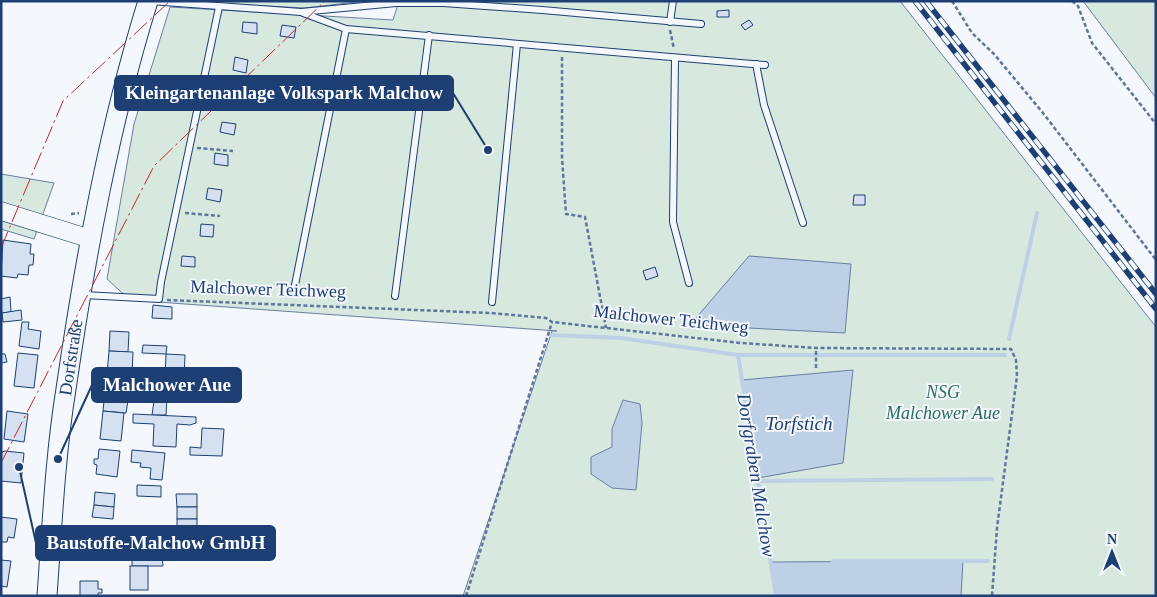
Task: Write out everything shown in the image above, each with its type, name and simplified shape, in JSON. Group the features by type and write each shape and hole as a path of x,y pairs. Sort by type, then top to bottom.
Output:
{"main road":[{"name":"Dorfstraße","path":"47,596 63,408 81,294 111,137 130,61 149,1"},
{"path":"1,211 91,239"}],"lane":[{"path":"149,1 302,12 396,2 443,3 701,24"},
{"path":"542,10 543,1"},
{"path":"670,22 672,1"},
{"path":"81,294 159,299 219,7"},
{"path":"302,12 346,29 765,65"},
{"path":"294,290 346,29"},
{"path":"395,296 429,35"},
{"path":"492,302 517,44"},
{"path":"675,58 673,222 689,283"},
{"path":"756,64 764,105 803,222"}],"path":[{"path":"952,1 972,33 994,54 1043,113 1156,260"},
{"path":"1072,1 1078,6 1092,43 1156,124"},
{"path":"670,22 675,58"},
{"path":"562,47 562,158 566,214 584,217 606,328"},
{"path":"204,82 246,89"},
{"path":"190,147 233,151"},
{"path":"176,212 220,216"},
{"name":"Malchower Teichweg","path":"159,299 491,313 546,318 552,322 741,343 816,348 1011,349 1016,360 1017,376 997,528 992,596"},
{"path":"466,596 552,322"},
{"path":"816,348 816,368"}],"green space":[{"path":"171,1 365,1 305,8"},
{"name":"NSG Malchower Aue","path":"399,1 900,1 1156,327 1156,596 463,596 552,331 557,331 130,300 107,279 134,124 170,7 393,20"},
{"path":"1083,1 1156,1 1156,98"},
{"path":"1,174 54,183 34,239 1,229"}],"water":[{"path":"749,256 851,264 845,333 690,325"},
{"name":"Torfstich","path":"853,370 843,463 758,478 742,380"},
{"path":"623,400 640,404 642,423 636,490 612,488 591,474 591,457 612,447 612,429"},
{"path":"963,561 961,596 776,596 770,562"}],"building":[{"path":"729,10 729,17 717,17 717,11"},
{"path":"749,20 753,25 745,30 741,25"},
{"path":"243,22 257,23 257,34 242,32"},
{"path":"282,25 296,27 294,38 280,36"},
{"path":"235,57 248,60 246,73 233,70"},
{"path":"222,122 236,124 234,135 220,132"},
{"path":"215,153 228,155 228,166 214,164"},
{"path":"208,188 222,190 220,202 206,199"},
{"path":"854,195 865,195 865,205 853,205"},
{"path":"201,224 214,225 213,237 200,236"},
{"path":"3,240 31,244 30,254 34,254 33,265 29,265 28,275 18,274 17,278 1,276"},
{"path":"182,256 195,257 195,267 181,266"},
{"path":"655,267 658,276 646,280 643,271"},
{"path":"10,297 11,312 1,313 1,299"},
{"path":"153,305 172,307 172,319 152,318"},
{"path":"21,310 22,320 3,322 2,313"},
{"path":"22,322 29,322 28,329 41,331 39,349 19,346"},
{"path":"110,331 129,332 128,352 109,351"},
{"path":"143,345 167,346 166,354 142,353"},
{"path":"109,351 133,352 132,376 107,375"},
{"path":"18,353 38,355 34,388 14,386"},
{"path":"1,354 5,354 7,362 1,363"},
{"path":"166,354 185,355 184,379 165,378"},
{"path":"156,387 178,388 178,398 167,397 166,415 152,415"},
{"path":"105,391 129,394 126,413 103,411"},
{"path":"7,411 28,414 24,442 4,439"},
{"path":"103,411 124,413 121,441 100,439"},
{"path":"133,414 196,417 196,423 190,425 177,424 176,447 153,446 154,424 133,423"},
{"path":"202,428 224,429 222,456 190,455 190,447 201,448"},
{"path":"99,449 120,451 117,477 96,474 97,465 94,464 94,459 98,459"},
{"path":"132,450 165,453 162,480 150,479 151,468 140,467 141,463 131,462"},
{"path":"2,452 24,453 21,483 1,481 1,458"},
{"path":"137,485 161,486 161,497 137,496"},
{"path":"95,492 115,494 114,507 94,505"},
{"path":"176,494 197,494 197,507 177,507"},
{"path":"94,505 114,507 113,519 92,517"},
{"path":"177,507 197,507 197,519 177,519"},
{"path":"1,517 17,519 14,538 8,537 7,542 1,542"},
{"path":"177,519 197,519 197,532 177,532"},
{"path":"162,554 163,566 132,566 132,555"},
{"path":"1,560 11,561 7,587 1,586"},
{"path":"130,566 148,566 148,590 130,590"},
{"path":"80,581 98,581 98,589 102,589 102,593 98,593 98,596 80,596"}],"waterway":[{"name":"Dorfgraben Malchow","path":"1009,339 1037,213"},
{"path":"551,335 621,338 738,355 1005,355"},
{"name":"Dorfgraben Malchow","path":"738,355 776,596"},
{"path":"759,481 992,479"},
{"path":"833,561 988,561"}],"railway":[{"path":"915,1 1156,309"},
{"path":"926,1 1156,294"}],"power":[{"path":"1,248 63,101 170,1"},
{"path":"1,463 154,166 325,1"}],"place":[{"name":"Kleingartenanlage Volkspark Malchow","path":"488,150"},
{"name":"Malchower Aue","path":"58,459"},
{"name":"Baustoffe-Malchow GmbH","path":"19,467"}]}
